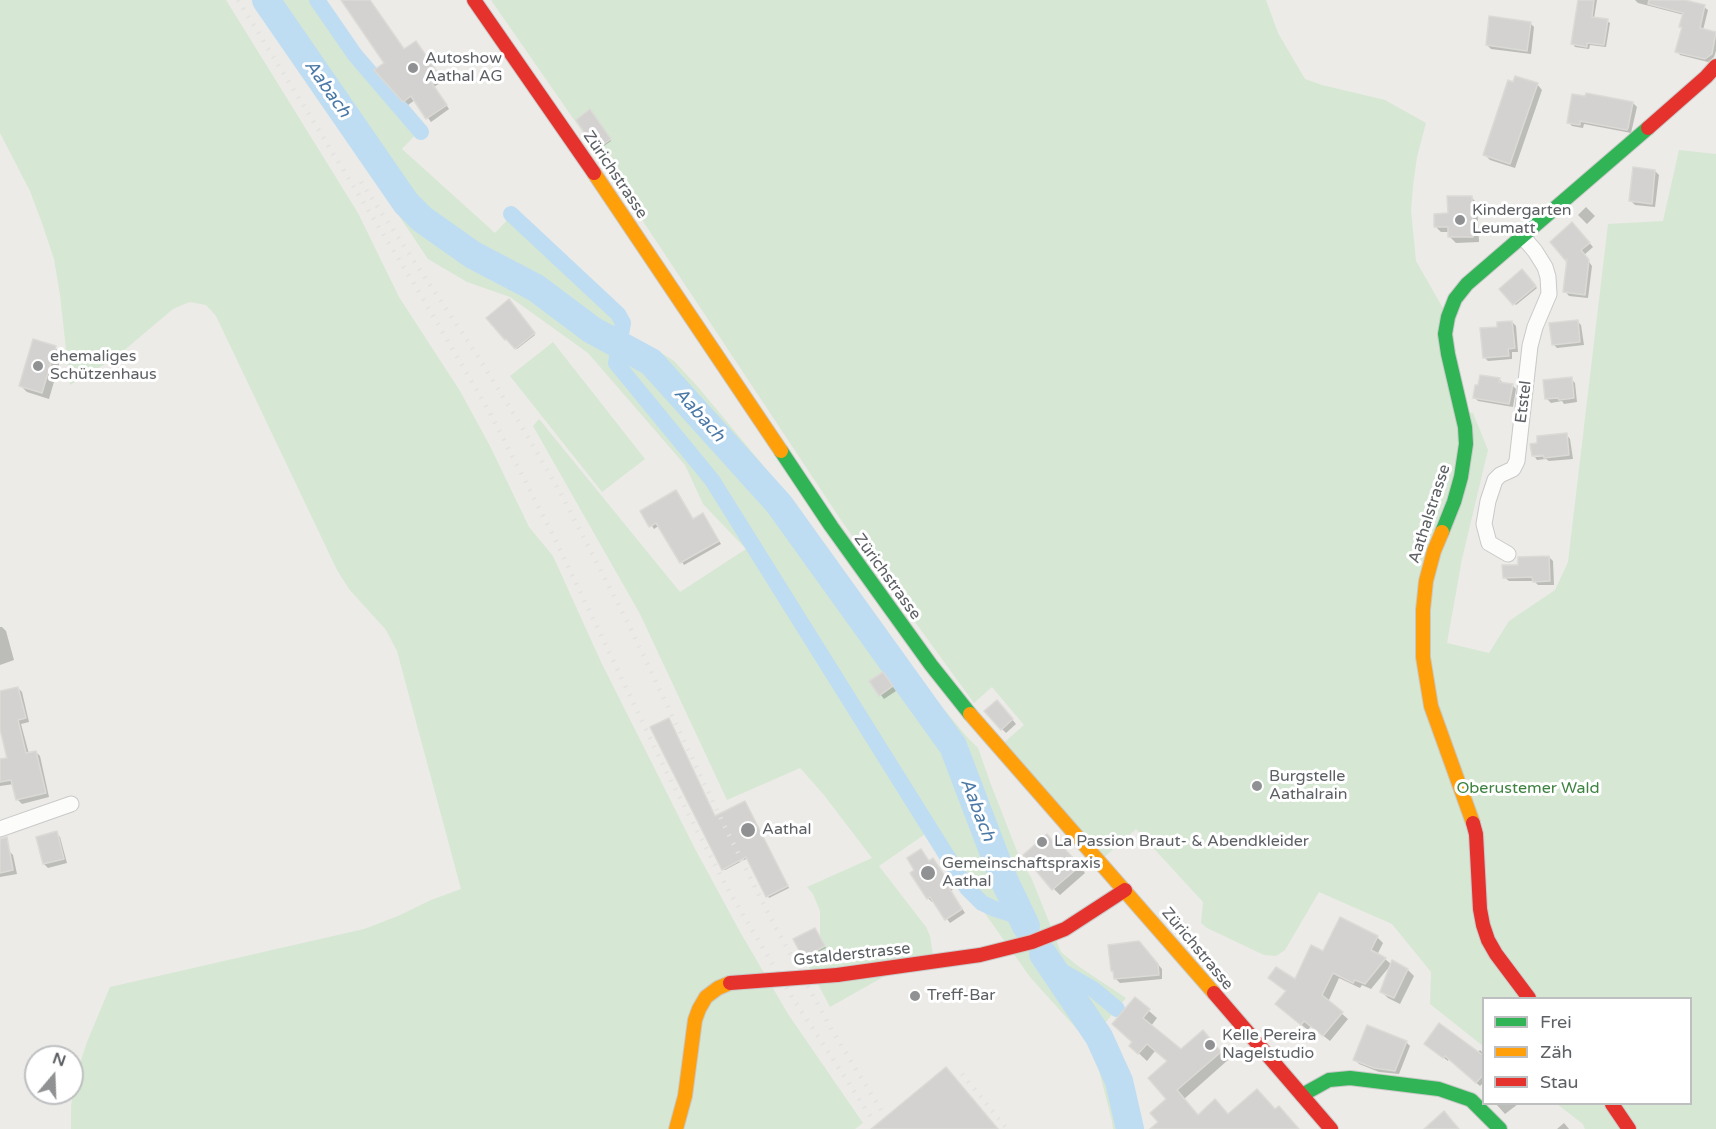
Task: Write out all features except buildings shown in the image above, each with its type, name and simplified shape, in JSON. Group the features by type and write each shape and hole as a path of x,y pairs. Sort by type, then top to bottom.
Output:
{"street":[{"name":"Zürichstrasse","path":"474,0 567,132 831,526 900,623 967,710 1331,1129"},
{"name":"Aathalstrasse","path":"1528,997 1496,954 1483,925 1476,834 1431,706 1423,657 1423,610 1429,566 1454,502 1465,460 1465,428 1445,334 1448,317 1455,299 1467,284 1662,116 1716,66"},
{"name":"Etstel","path":"1508,554 1489,543 1484,524 1495,480 1513,469 1517,461 1530,346 1535,327 1549,294 1545,267 1535,250 1523,237"},
{"path":"0,829 71,804"},
{"name":"Gstalderstrasse","path":"676,1129 685,1096 694,1020 706,997 718,987 730,983 837,975 989,953 1032,942 1065,929 1125,890"},
{"path":"1302,1095 1329,1080 1350,1078 1439,1089 1471,1100 1500,1129"},
{"path":"1613,1105 1629,1129"}],"green space":[{"path":"0,0 226,0 358,213 399,297 460,391 490,446 529,527 553,556 601,662 694,847 739,930 788,1014 863,1123 855,1129 71,1129 71,1105 84,1105 84,1051 110,987 364,929 461,889 397,651 386,630 349,589 337,570 216,316 206,305 190,302 173,309 115,358 70,385 54,259 30,191 0,133"},
{"path":"254,0 322,0 363,62 422,128 402,149 495,233 514,213 619,310 625,321 624,335 650,346 674,361 786,493 933,696 978,748 1022,864 1031,877 1061,952 1126,998 1105,1023 1119,1051 1141,1129 1113,1129 1093,1047 1030,977 967,888 931,830 879,866 926,927 930,936 934,962 899,968 830,1007 809,967 820,944 820,911 813,894 807,887 872,858 824,795 800,768 727,800 640,614 533,426 539,419 680,592 746,549 703,504 685,465 588,353 510,297 467,282 428,259"},
{"name":"Oberustemer Wald","path":"491,0 1266,0 1278,33 1305,79 1385,100 1426,123 1417,157 1411,211 1416,261 1448,317 1462,411 1473,413 1488,450 1462,559 1447,643 1489,653 1509,621 1555,590 1568,562 1608,224 1663,221 1679,150 1716,154 1716,1129 1585,1129 1583,1124 1558,1105 1692,1105 1692,997 1482,997 1482,1045 1430,1004 1431,972 1392,924 1319,892 1285,950 1276,956 1264,955 1201,923 1203,902 1136,829 1100,861 999,747 1024,725 992,687 974,703 843,523 613,176"},
{"path":"553,342 645,459 602,492 510,376"}],"waterway":[{"name":"Aabach","path":"266,0 406,203 422,219 473,255 536,288 592,330 651,362 779,504 953,746 1004,880 1026,926"},
{"path":"317,0 355,55 421,132"},
{"path":"511,214 618,314 623,323 616,363 712,480 967,888 982,903 1020,917"},
{"name":"Aabach","path":"1043,954 1099,1037 1119,1081 1130,1129"},
{"path":"1049,964 1093,989 1117,1009"}],"railway":[{"path":"238,0 419,292 490,413 552,533 665,769 725,884 792,997 871,1117"},
{"path":"361,182 475,352 560,492 627,621 770,917 833,1032 881,1110"},
{"path":"962,1074 1007,1129"}],"traffic: fast":[{"path":"1442,532 1461,477 1466,444 1465,427 1445,334 1455,299 1467,284 1648,128"},
{"path":"781,451 831,526 931,665 970,714"},
{"path":"1302,1095 1329,1080 1350,1078 1439,1089 1471,1100 1500,1129"}],"traffic: slow":[{"path":"594,173 781,451"},
{"path":"1442,532 1426,581 1423,610 1423,657 1431,706 1473,823"},
{"path":"970,714 1214,993"},
{"path":"676,1129 685,1096 695,1020 699,1009 706,997 730,983"}],"traffic: jam":[{"path":"474,0 594,173"},
{"path":"1648,128 1716,66"},
{"path":"1473,823 1476,834 1483,925 1496,954 1528,997"},
{"path":"837,975 980,955 1032,942 1065,929 1125,890"},
{"path":"730,983 837,975"},
{"path":"1214,993 1331,1129"},
{"path":"1613,1105 1629,1129"}],"place":[{"name":"Autoshow Aathal AG","path":"413,68"},
{"name":"Kindergarten Leumatt","path":"1460,220"},
{"name":"ehemaliges Schützenhaus","path":"38,366"},
{"name":"Burgstelle Aathalrain","path":"1257,786"},
{"name":"Aathal","path":"748,830"},
{"name":"La Passion Braut- & Abendkleider","path":"1042,842"},
{"name":"Gemeinschaftspraxis Aathal","path":"928,873"},
{"name":"Treff-Bar","path":"915,996"},
{"name":"Kelle Pereira Nagelstudio","path":"1210,1045"}]}
